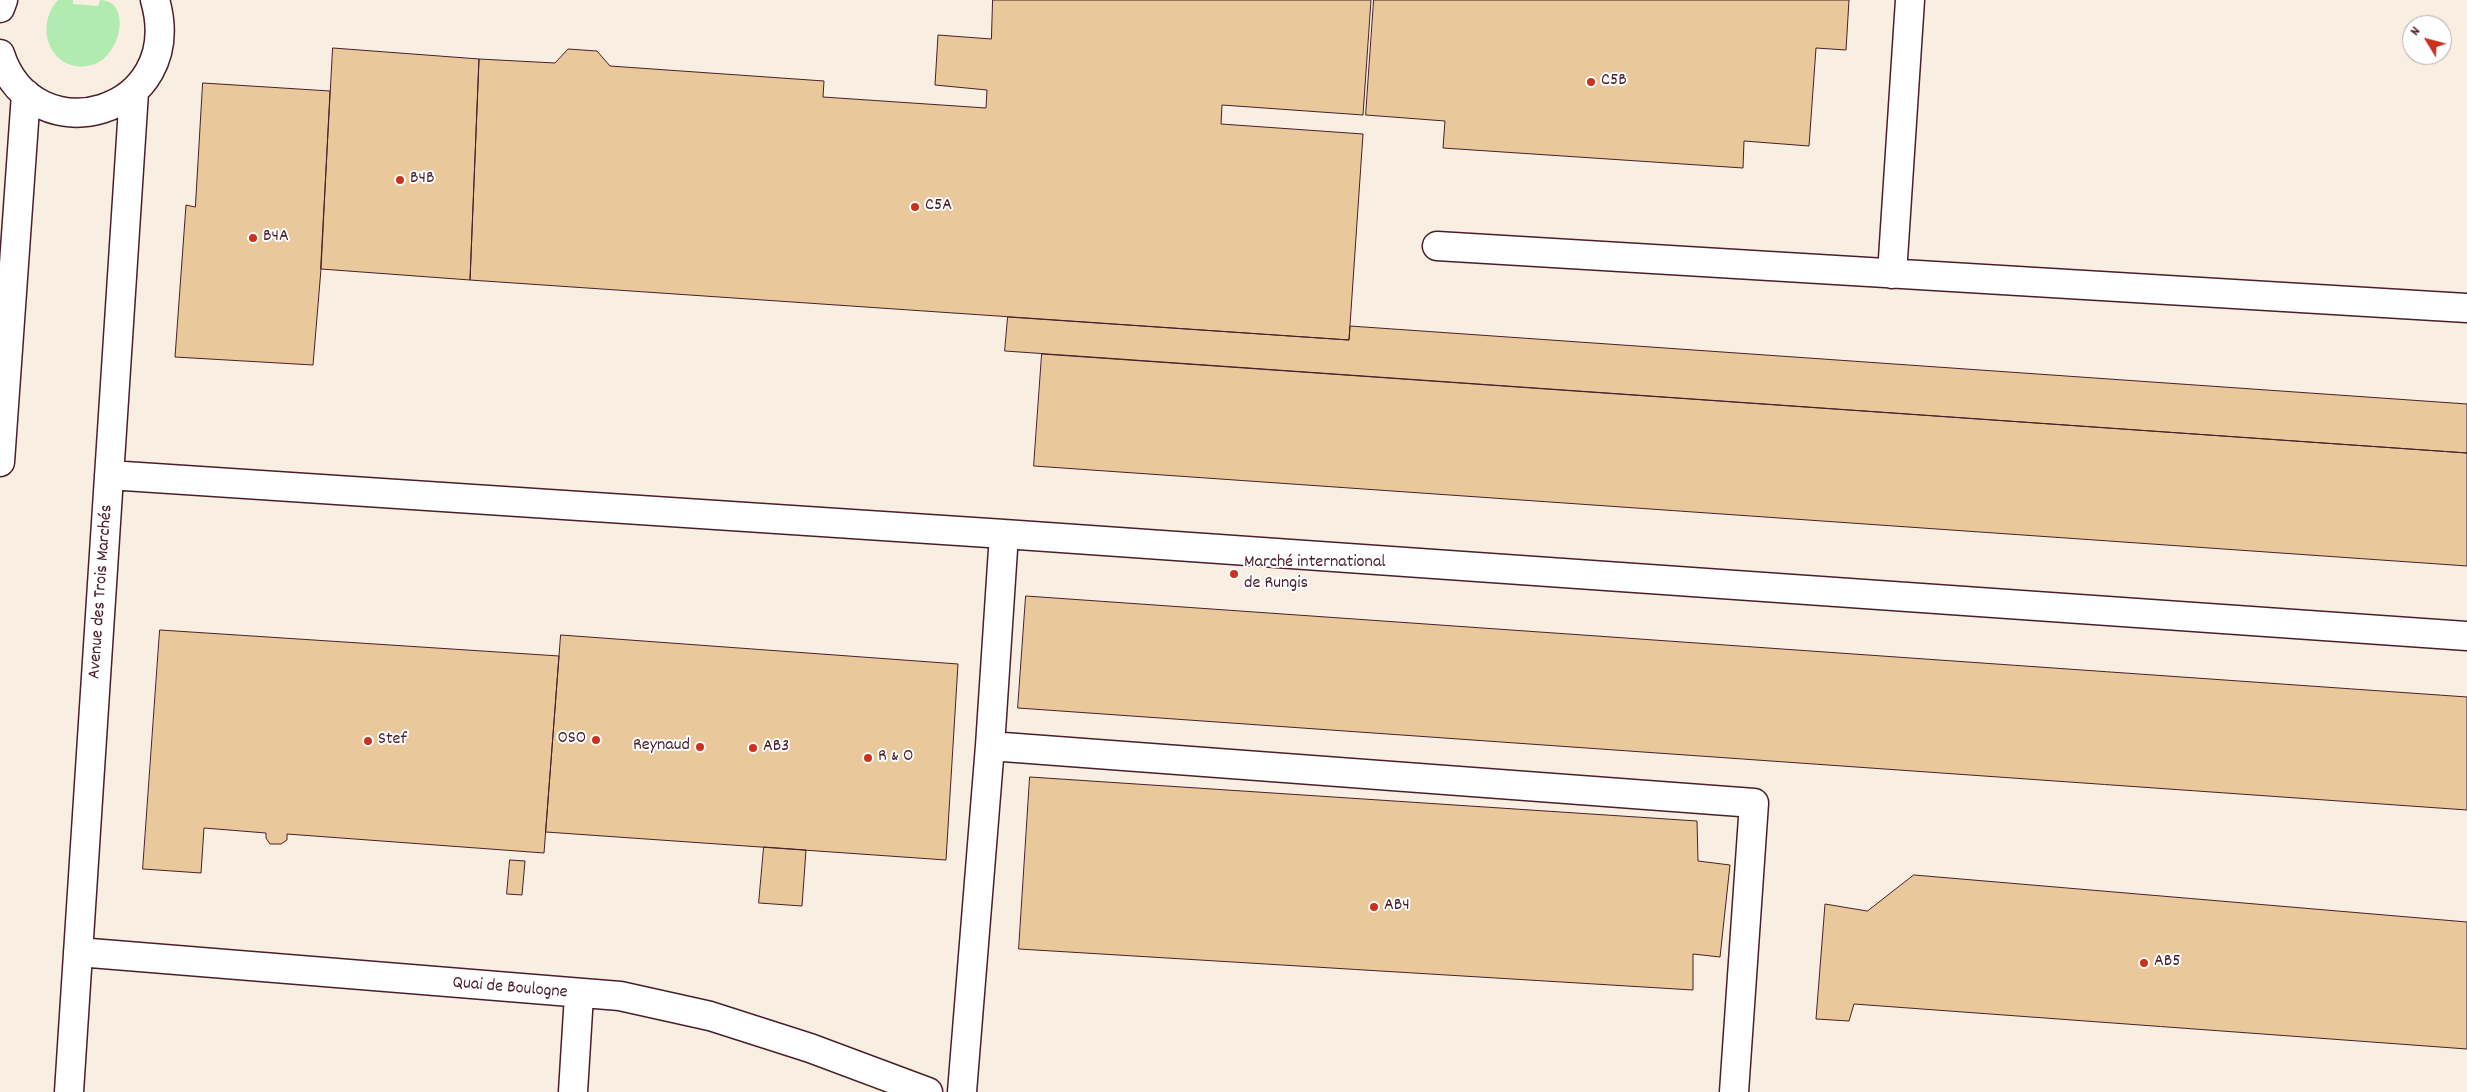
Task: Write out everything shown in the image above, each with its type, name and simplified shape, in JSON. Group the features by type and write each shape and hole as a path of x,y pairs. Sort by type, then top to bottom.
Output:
{"lane":[{"path":"0,8 3,0"},
{"path":"0,54 10,76 26,94 45,106 76,112 92,112 114,105 134,92 150,71 160,46 161,20 155,0"},
{"path":"1892,274 1910,0"},
{"name":"Avenue des Trois Marchés","path":"69,1092 134,92"},
{"path":"0,462 26,94"},
{"path":"1437,246 2467,308"},
{"path":"109,475 1004,534 2467,636"},
{"path":"962,1092 990,746 1004,534"},
{"path":"990,746 1754,803 1734,1092"},
{"name":"Quai de Boulogne","path":"78,952 580,995 620,996 710,1016 810,1048 928,1092"},
{"path":"573,1092 580,995"}],"shaded area":[{"name":"Marché international de Rungis","path":"0,0 2467,0 2467,1092 0,1092"}],"green space":[{"path":"58,0 73,0 73,4 98,6 100,0 110,2 116,9 119,18 119,30 116,41 102,60 92,65 78,66 67,63 57,56 47,36 47,24 50,12"}],"building":[{"name":"C5A","path":"993,0 1371,0 1363,115 1222,105 1221,124 1363,134 1349,340 470,280 479,59 555,63 568,49 597,51 610,66 824,81 823,97 986,108 987,90 935,85 938,35 991,39"},
{"name":"C5B","path":"1374,0 1849,0 1846,50 1816,48 1809,146 1744,141 1743,168 1443,148 1445,121 1366,115"},
{"name":"B4B","path":"333,48 479,59 470,280 321,269"},
{"name":"B4A","path":"203,83 330,91 321,269 313,365 175,357 186,205 195,207"},
{"path":"1008,317 1349,340 1350,326 2467,404 2467,453 1005,351"},
{"path":"1042,354 2467,453 2467,566 1034,466"},
{"path":"1026,596 2467,697 2467,810 1018,708"},
{"path":"160,630 559,656 544,853 287,834 287,840 281,844 270,844 266,838 266,833 204,828 201,873 143,869"},
{"name":"AB3","path":"561,635 958,664 946,860 546,832"},
{"name":"AB4","path":"1030,777 1697,821 1698,861 1730,865 1720,957 1693,954 1693,990 1019,949"},
{"path":"764,847 806,850 802,906 759,903"},
{"path":"510,860 525,861 522,895 507,894"},
{"name":"AB5","path":"1914,875 2467,922 2467,1049 1854,1004 1849,1021 1816,1019 1825,904 1867,911"}],"place":[{"name":"C5B","path":"1591,82"},
{"name":"B4B","path":"400,180"},
{"name":"C5A","path":"915,207"},
{"name":"B4A","path":"253,238"},
{"name":"Marché international de Rungis","path":"1234,574"},
{"name":"OSO","path":"596,740"},
{"name":"Stef","path":"368,741"},
{"name":"Reynaud","path":"700,747"},
{"name":"AB3","path":"753,748"},
{"name":"R & O","path":"868,758"},
{"name":"AB4","path":"1374,907"},
{"name":"AB5","path":"2144,963"}]}
